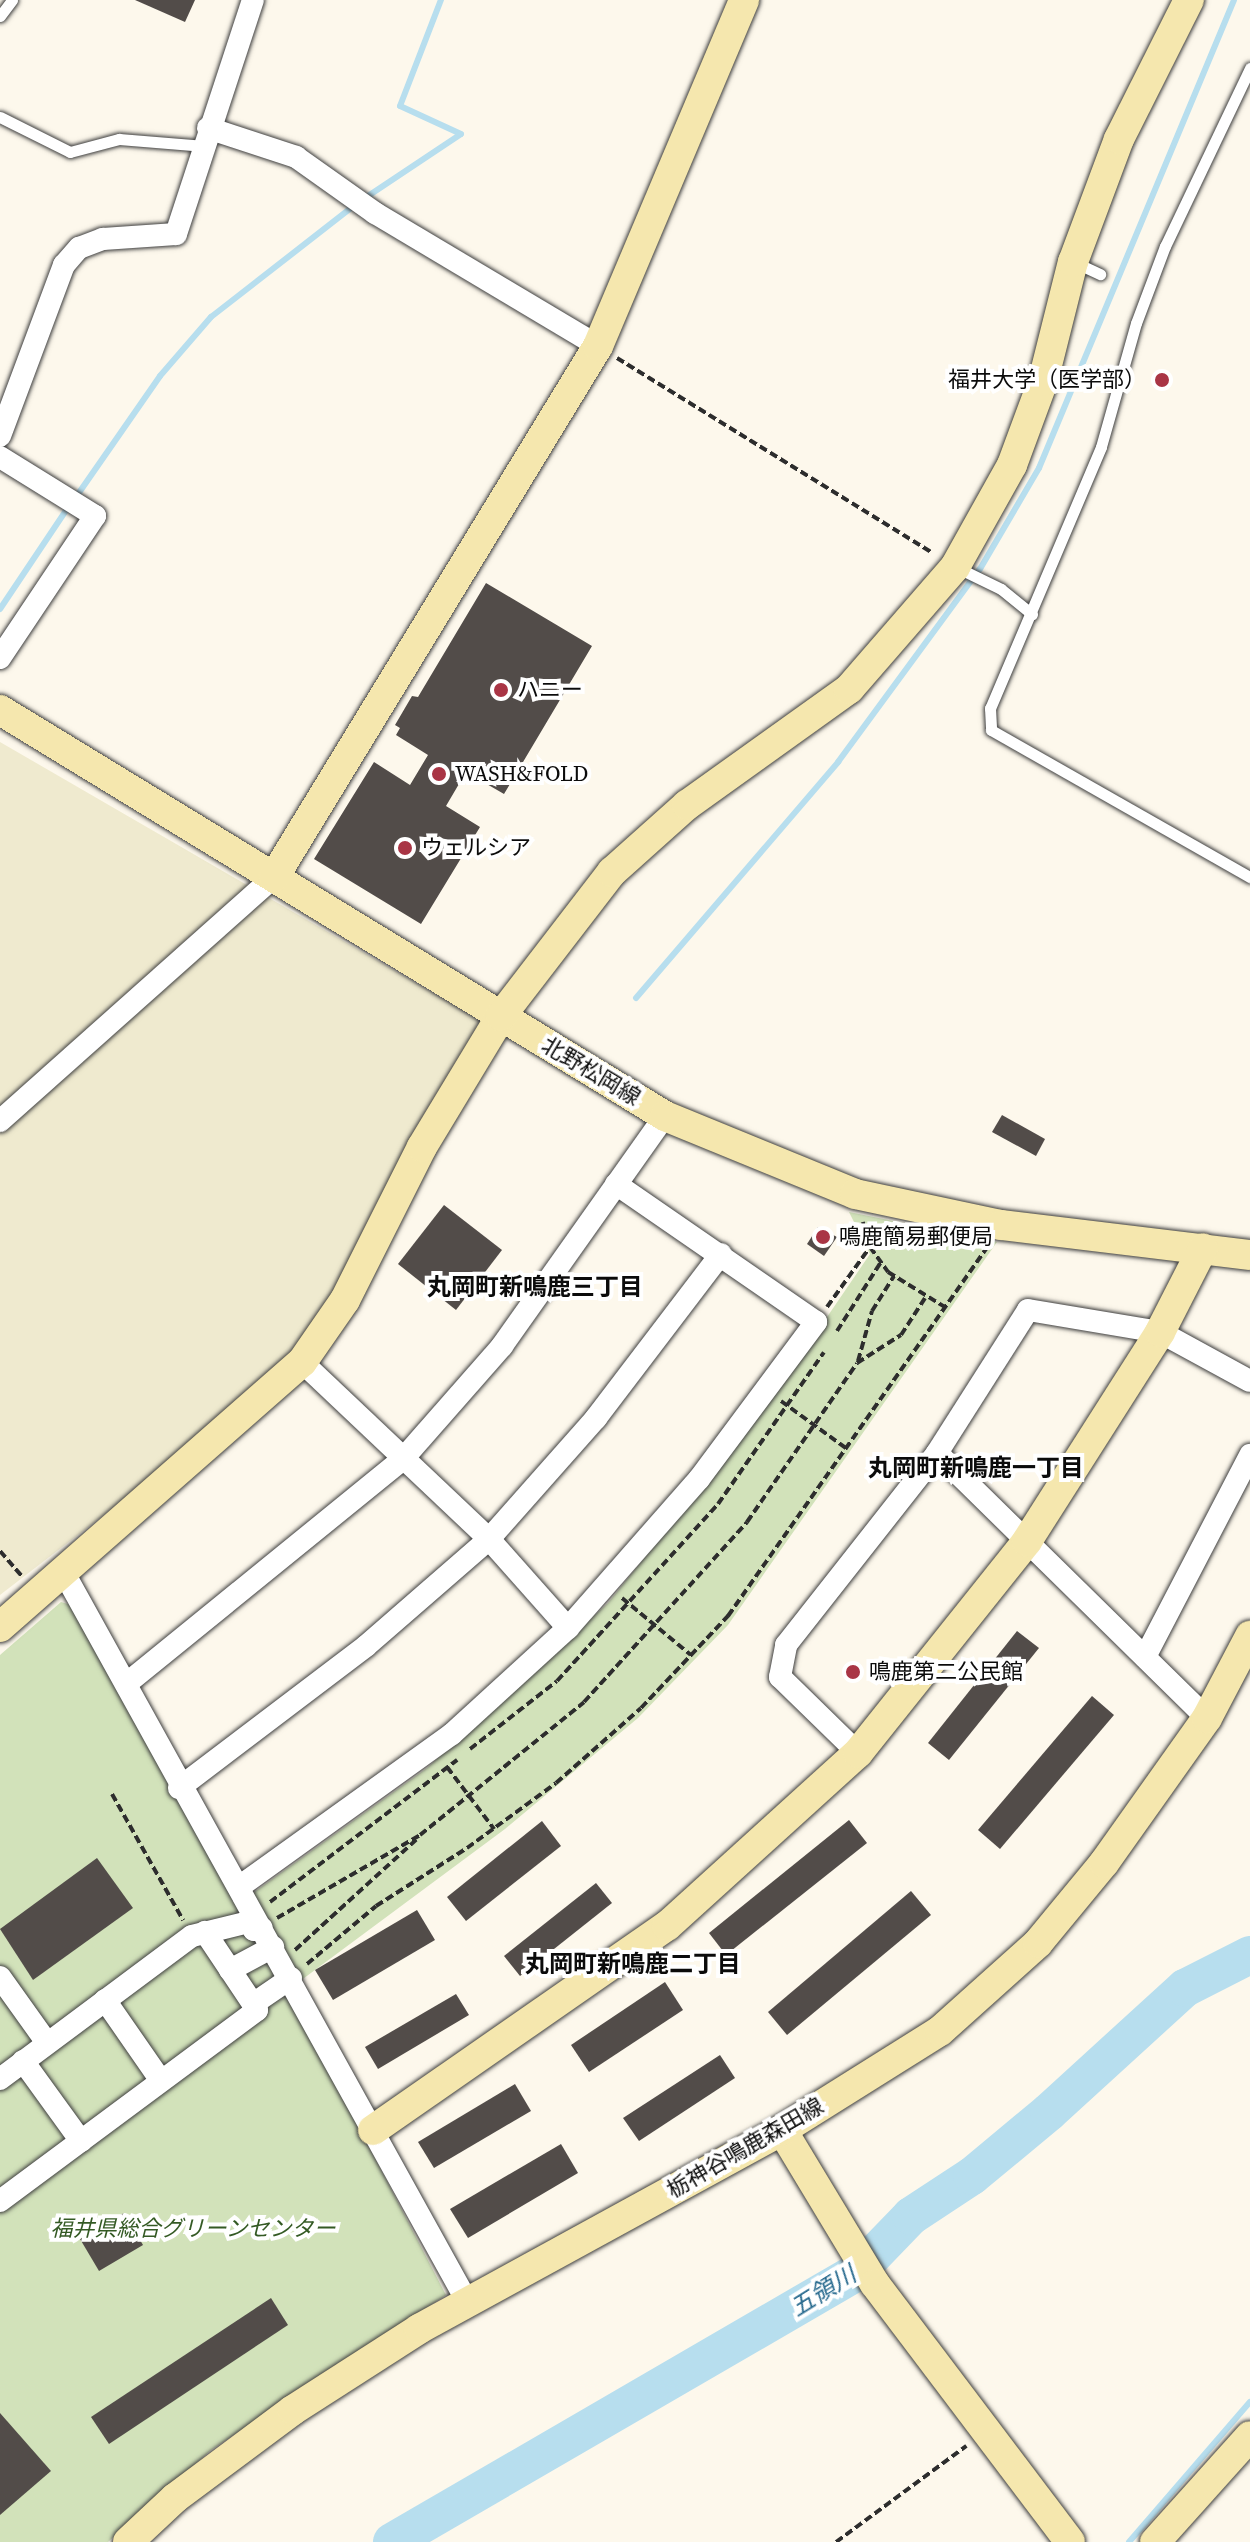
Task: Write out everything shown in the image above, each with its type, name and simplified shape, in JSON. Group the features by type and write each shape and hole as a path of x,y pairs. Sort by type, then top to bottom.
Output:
{"street":[{"path":"0,436 64,265 79,248 103,239 176,234 253,0"},
{"path":"0,1121 274,877 598,346 744,0"},
{"path":"0,1627 302,1362 345,1300 422,1147 501,1016 612,872 687,805 849,689 955,567 1012,465 1087,268 1119,139 1189,0"},
{"path":"207,137 296,157 375,213 598,346"},
{"path":"0,457 95,516 0,658"},
{"name":"北野松岡線","path":"0,710 665,1116 855,1194 1001,1225 1250,1255"},
{"path":"126,1684 402,1460 502,1346 665,1116"},
{"path":"239,1887 432,1749 568,1628 699,1479 816,1322 616,1184"},
{"path":"373,2130 667,1926 858,1753 1027,1541 1160,1332 1203,1248"},
{"path":"179,1788 366,1646 489,1539 596,1418 721,1254"},
{"path":"858,1753 780,1677 786,1645 937,1453 1028,1310 1160,1332 1250,1381"},
{"path":"302,1362 402,1460 489,1539 568,1628"},
{"path":"937,1453 1207,1718"},
{"path":"1145,1657 1250,1455"},
{"path":"63,1571 179,1788 277,1954 468,2303"},
{"name":"栃神谷鳴鹿森田線","path":"128,2542 175,2498 293,2410 468,2303 782,2130 940,2031 1038,1943 1104,1863 1207,1718 1250,1636"},
{"path":"0,2079 199,1934 249,1922 277,1954"},
{"path":"0,2201 257,2010 230,1970 199,1934"},
{"path":"230,1970 277,1954"},
{"path":"253,2004 277,1954"},
{"path":"0,1977 47,2043"},
{"path":"105,2000 161,2081"},
{"path":"23,2061 81,2141"},
{"path":"782,2130 875,2284 984,2433 1070,2542"},
{"path":"1155,2542 1250,2436"}],"lane":[{"path":"0,16 12,0"},
{"path":"1250,68 1165,246 1136,323 1101,447 990,708 991,730 1250,877"},
{"path":"0,117 70,152 119,139 207,137"},
{"path":"955,567 1001,589 1032,614"}],"path":[{"path":"598,346 955,567"},
{"path":"855,1194 870,1247 894,1276 925,1298 946,1307"},
{"path":"277,1954 376,1906 494,1829 630,1718 728,1616 1001,1225"},
{"path":"816,1322 870,1247"},
{"path":"277,1954 584,1702 747,1522 857,1363 872,1311 894,1276"},
{"path":"857,1363 901,1335 925,1298"},
{"path":"766,1390 847,1449"},
{"path":"0,1551 38,1594"},
{"path":"606,1584 691,1655"},
{"path":"432,1749 494,1829"},
{"path":"112,1794 199,1934"},
{"path":"277,1954 420,1835"},
{"path":"836,2542 984,2433"}],"shaded area":[{"path":"0,742 485,1023 302,1362 0,1595"}],"green space":[{"name":"福井県総合グリーンセンター","path":"849,1212 997,1242 728,1625 638,1718 505,1829 288,1990 446,2295 211,2450 108,2542 0,2542 0,1655 61,1602 71,1605 242,1901 427,1768 608,1603 765,1408 870,1254"}],"building":[{"path":"135,0 195,0 185,22"},
{"path":"486,583 592,646 504,794 466,772 446,806 480,827 421,924 314,859 374,762 410,785 428,755 396,735 400,728 395,725 412,696 418,697"},
{"path":"1002,1115 1045,1139 1036,1156 992,1132"},
{"path":"444,1205 502,1250 456,1310 398,1264"},
{"path":"818,1227 837,1237 824,1256 807,1244"},
{"path":"1017,1631 1039,1648 949,1760 928,1743"},
{"path":"1092,1696 1114,1715 1000,1849 978,1830"},
{"path":"849,1820 867,1843 726,1955 709,1933"},
{"path":"542,1821 561,1846 466,1921 447,1897"},
{"path":"97,1858 133,1908 33,1980 0,1929"},
{"path":"596,1883 612,1903 520,1976 504,1956"},
{"path":"911,1891 931,1915 787,2035 768,2012"},
{"path":"417,1910 435,1940 333,2000 315,1970"},
{"path":"665,1982 683,2010 589,2072 571,2045"},
{"path":"456,1994 469,2015 378,2069 365,2047"},
{"path":"720,2055 735,2078 639,2141 623,2118"},
{"path":"515,2084 531,2111 434,2168 418,2142"},
{"path":"561,2144 578,2173 468,2238 450,2209"},
{"path":"124,2213 143,2245 99,2271 80,2239"},
{"path":"271,2298 288,2325 109,2444 91,2417"},
{"path":"0,2413 51,2471 0,2515"}],"waterway":[{"path":"365,198 461,134 400,106 441,0"},
{"path":"636,998 838,762 980,569 1039,468 1234,0"},
{"path":"76,497 160,376 211,317 356,204"},
{"path":"0,609 69,506"},
{"name":"五領川","path":"392,2542 857,2272 911,2216 972,2176 1049,2112 1185,1988 1250,1955"},
{"path":"1129,2542 1250,2402"}],"place":[{"name":"福井大学（医学部）","path":"1162,380"},
{"name":"ハニー","path":"501,690"},
{"name":"WASH&FOLD","path":"439,774"},
{"name":"ウェルシア","path":"405,848"},
{"name":"鳴鹿簡易郵便局","path":"823,1237"},
{"name":"鳴鹿第二公民館","path":"853,1672"}],"district":[{"name":"丸岡町新鳴鹿三丁目","path":"535,1287"},
{"name":"丸岡町新鳴鹿一丁目","path":"976,1468"},
{"name":"丸岡町新鳴鹿二丁目","path":"633,1964"}]}
